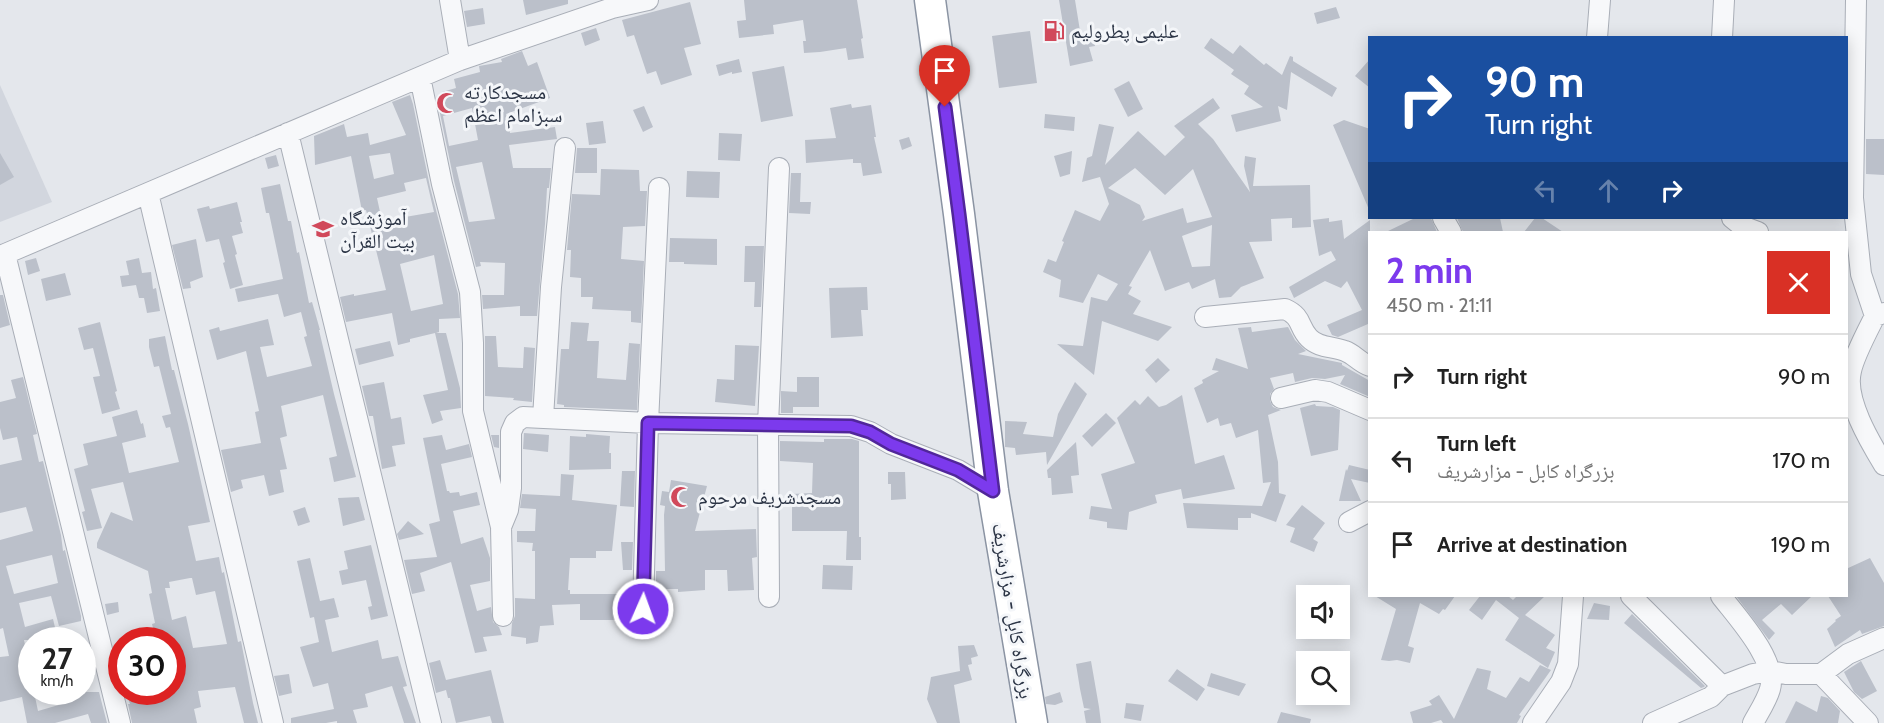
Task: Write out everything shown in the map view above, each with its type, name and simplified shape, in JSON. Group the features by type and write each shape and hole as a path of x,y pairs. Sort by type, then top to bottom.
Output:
{"highway":[{"name":"بزرگراه کابل - مزارشریف","path":"930,0 961,226 993,491 1032,723"}],"street":[{"path":"450,0 460,60"},
{"path":"120,723 3,255 460,60 611,4 648,0"},
{"path":"1597,36 1600,0"},
{"path":"1722,36 1724,0"},
{"path":"1856,0 1854,271 1880,314 1850,371 1850,388 1861,426 1884,465"},
{"path":"420,77 442,184 470,292 473,411 501,527 503,616"},
{"path":"288,133 431,723"},
{"path":"543,418 551,288 565,148"},
{"path":"769,597 768,425 779,168"},
{"path":"643,609 648,423 659,188"},
{"path":"148,193 273,723"},
{"path":"1733,219 1742,226 1755,231"},
{"path":"1205,317 1285,309 1299,318 1307,336 1315,344 1344,351 1368,365"},
{"path":"1281,398 1315,390 1328,392 1368,409"},
{"path":"501,527 508,510 512,488 511,432 515,423 523,417 648,423 851,426 958,470 993,491"},
{"path":"1348,522 1368,512"},
{"path":"1533,723 1561,682 1568,664 1573,597"},
{"path":"1632,597 1722,686"},
{"path":"1722,597 1766,657 1771,671 1770,688 1753,723"},
{"path":"1653,723 1711,697 1722,686 1753,674 1771,671 1786,675 1821,674 1848,654 1884,638"},
{"path":"1821,674 1868,723"}],"shaded area":[{"path":"0,85 52,202 0,222"}],"building":[{"path":"523,0 568,0 568,4 526,15"},
{"path":"744,0 857,0 864,58 848,60 846,48 804,53 803,41 806,41 803,20 773,25 774,34 739,38 737,21 746,20"},
{"path":"1059,0 1075,0 1081,37 1093,35 1095,46 1089,47 1093,61 1070,66"},
{"path":"690,2 701,44 684,48 692,75 661,85 656,71 647,74 634,35 627,37 622,20"},
{"path":"1336,7 1340,18 1317,24 1314,13"},
{"path":"483,8 485,24 467,27 464,11"},
{"path":"596,28 600,40 585,46 581,33"},
{"path":"1030,31 1037,83 999,88 992,36"},
{"path":"1211,38 1233,54 1240,45 1264,65 1266,63 1282,75 1290,56 1293,57 1293,61 1337,88 1332,97 1291,72 1287,110 1278,106 1281,121 1236,132 1231,115 1263,107 1244,94 1249,86 1231,74 1234,70 1204,48"},
{"path":"522,51 528,66 537,62 550,98 506,114 510,133 555,127 557,139 509,145 513,168 551,168 549,188 547,188 537,316 520,316 520,306 483,309 482,295 504,295 505,263 480,262 481,266 476,267 478,275 454,181 437,99 442,92 456,88 454,79 480,72 479,66 502,62 501,59","holes":["472,108 478,140 449,146 443,116","482,162 495,219 469,222 456,167"]},
{"path":"739,59 742,72 719,76 716,65"},
{"path":"1368,61 1368,86 1355,76"},
{"path":"784,66 793,116 761,122 752,72"},
{"path":"1129,81 1143,109 1128,117 1114,89"},
{"path":"410,95 430,187 458,294 460,318 439,319 439,332 436,333 446,333 460,388 461,408 440,411 443,420 432,424 423,395 448,390 435,333 410,339 410,342 398,345 392,313 346,322 340,297 386,290 366,210 362,211 351,156 315,165 314,136 344,124 347,137 368,133 370,145 406,135 392,102","holes":["390,153 394,174 374,179 369,156","426,178 434,212 382,221 377,198 406,191 404,183","434,255 443,304 411,311 400,264"]},
{"path":"1213,98 1220,108 1198,124 1213,139 1250,192 1244,166 1245,156 1256,158 1253,186 1310,185 1311,227 1292,228 1292,218 1271,219 1272,241 1249,242 1264,278 1241,287 1231,297 1219,298 1215,279 1192,289 1189,282 1165,291 1150,250 1129,286 1132,287 1128,294 1141,301 1133,314 1172,327 1158,341 1102,321 1094,375 1057,344 1083,346 1091,297 1107,301 1118,284 1098,274 1083,303 1059,297 1061,280 1043,272 1048,259 1056,262 1075,210 1100,221 1109,204 1100,177 1082,182 1087,158 1092,156 1099,124 1114,127 1105,165 1138,131 1165,156 1185,137 1174,126","holes":["1135,168 1165,195 1193,169 1212,217 1187,223 1183,208 1142,221 1145,217 1140,205 1108,188","1212,225 1210,266 1192,267 1182,236"]},
{"path":"851,104 852,108 871,105 876,137 874,137 882,173 863,176 861,163 853,163 853,159 806,163 805,140 836,138 830,108"},
{"path":"644,106 653,127 643,132 633,110"},
{"path":"1045,114 1075,117 1074,131 1044,128"},
{"path":"1344,120 1368,128 1368,207 1333,125"},
{"path":"603,121 606,143 589,145 586,123"},
{"path":"719,133 742,134 740,161 718,160"},
{"path":"909,137 912,146 902,150 899,140"},
{"path":"1866,139 1884,139 1884,175 1866,174"},
{"path":"577,148 597,148 597,173 575,173"},
{"path":"1072,151 1070,174 1060,177 1054,156"},
{"path":"0,153 14,177 0,185"},
{"path":"276,155 279,166 268,169 265,158"},
{"path":"601,169 639,170 640,191 647,191 645,226 623,227 621,259 644,261 641,323 631,322 631,311 592,309 593,297 581,297 581,278 570,277 571,250 567,250 572,194 600,195"},
{"path":"687,171 720,172 719,198 686,197"},
{"path":"791,173 801,173 800,202 811,202 810,214 789,213"},
{"path":"280,184 288,221 291,221 297,253 299,252 309,303 312,302 320,330 356,477 334,482 329,458 337,456 323,395 281,406 287,436 280,438 287,469 280,470 284,492 269,496 264,475 241,480 243,488 231,492 221,450 261,443 255,412 259,411 246,351 217,360 209,330 219,327 220,331 268,319 274,345 260,347 267,377 312,366 304,337 307,336 301,312 284,317 278,294 238,302 235,289 283,279 269,213 266,213 261,188"},
{"path":"237,202 243,233 232,236 243,285 230,289 219,239 206,242 197,209 209,206 210,209"},
{"path":"1329,218 1329,222 1342,220 1344,239 1370,220 1368,324 1338,337 1332,335 1327,325 1362,310 1347,281 1341,288 1325,281 1294,298 1289,287 1336,260 1331,251 1319,256 1313,220"},
{"path":"1413,219 1431,219 1437,231 1388,231"},
{"path":"1457,219 1500,219 1503,231 1463,231"},
{"path":"1534,219 1544,219 1562,231 1525,231"},
{"path":"670,238 717,239 717,265 669,262"},
{"path":"196,239 203,277 190,282 191,288 183,289 172,245"},
{"path":"745,246 764,246 761,307 754,307 755,282 744,282"},
{"path":"36,258 40,271 28,275 25,261"},
{"path":"139,258 142,273 151,272 153,289 156,288 160,311 147,313 144,298 139,298 136,285 122,287 120,276 129,275 126,261"},
{"path":"65,273 71,295 46,301 41,279"},
{"path":"867,287 868,310 861,310 863,336 831,338 829,288"},
{"path":"0,295 3,295 10,325 0,328"},
{"path":"100,322 120,409 102,414 93,377 100,376 93,348 84,350 78,328"},
{"path":"571,322 589,323 587,341 599,341 597,378 626,380 629,343 640,344 637,410 564,407 564,405 557,404 561,349 569,349"},
{"path":"1251,327 1252,332 1288,327 1295,340 1306,351 1298,354 1342,363 1368,380 1368,396 1340,384 1345,375 1295,382 1293,373 1270,378 1274,389 1270,394 1270,401 1273,407 1281,410 1268,415 1278,462 1279,493 1286,495 1276,522 1251,513 1251,518 1238,518 1238,530 1187,528 1183,503 1262,506 1271,482 1263,483 1258,430 1236,438 1231,423 1220,426 1218,418 1207,423 1194,388 1203,383 1202,380 1219,371 1212,370 1216,358 1248,369 1238,328"},
{"path":"165,336 210,522 188,526 196,561 219,557 238,642 241,641 258,723 244,723 235,687 198,691 201,707 194,709 197,723 132,723 128,705 186,705 186,627 153,627 152,624 155,623 149,594 152,593 148,571 97,548 97,543 111,512 133,521 123,482 91,489 102,528 87,531 82,512 85,511 74,469 88,465 83,444 117,436 112,417 137,410 146,437 122,443 129,473 179,462 170,427 166,428 162,416 171,414 159,366 154,367 149,339","holes":["192,578 196,595 215,591 227,644 193,648 186,616 172,620 165,588 170,588 169,582"]},
{"path":"485,336 496,336 498,367 523,368 524,347 535,348 532,402 485,396"},
{"path":"390,341 394,356 359,365 355,349"},
{"path":"735,345 759,346 755,406 715,402 717,379 734,380"},
{"path":"1158,358 1170,370 1156,383 1145,370"},
{"path":"23,377 37,434 33,435 39,462 43,461 81,621 59,626 51,596 19,603 25,627 18,627 18,698 0,702 0,657 9,656 3,628 0,629 0,540 33,531 26,507 0,513 0,465 22,460 17,437 3,440 0,428 0,402 16,398 11,380","holes":["52,555 58,583 14,594 6,566"]},
{"path":"797,377 819,377 819,407 793,407 793,413 781,413 781,391 797,392"},
{"path":"384,382 391,419 401,417 405,444 392,446 396,466 382,469 373,416 369,416 362,386"},
{"path":"1075,382 1087,394 1047,465 1046,452 1016,455 1015,448 1005,447 1005,421 1027,422 1023,434 1053,437 1058,414"},
{"path":"1182,395 1195,464 1224,455 1235,489 1183,499 1181,489 1155,495 1157,503 1129,512 1127,530 1107,528 1107,522 1089,519 1091,506 1112,509 1101,474 1135,463 1117,418 1135,400 1140,405 1148,396 1159,407"},
{"path":"1315,404 1340,410 1338,450 1311,456 1300,408"},
{"path":"1106,413 1116,423 1092,447 1082,436"},
{"path":"524,433 549,435 548,452 523,449"},
{"path":"586,434 610,436 611,469 569,470 570,436 586,437"},
{"path":"442,435 446,450 469,444 472,457 441,464 447,491 459,492 460,496 477,492 480,505 453,511 461,544 483,537 490,558 490,581 470,585 477,611 491,607 493,622 499,627 502,635 483,637 487,651 475,653 451,562 420,573 425,591 412,594 404,560 437,557 429,524 440,521 423,438"},
{"path":"491,435 499,435 499,448 494,447"},
{"path":"824,439 859,441 861,560 846,560 847,531 792,531 792,494 812,493 813,463 780,461 780,441 824,442"},
{"path":"1076,442 1079,475 1071,476 1073,493 1052,495 1051,478 1048,478 1047,470"},
{"path":"1349,465 1368,470 1368,483 1351,479 1361,501 1339,501 1346,469 1347,471"},
{"path":"622,471 635,471 634,507 620,506"},
{"path":"888,472 905,472 906,499 891,500"},
{"path":"561,474 574,475 572,500 617,505 612,551 596,551 596,558 570,558 568,590 570,594 631,594 632,620 580,620 580,604 552,605 554,625 540,626 538,642 526,644 526,638 511,636 515,616 515,598 535,599 533,543 517,542 517,531 535,531 536,509 520,508 522,494 560,496"},
{"path":"671,480 707,486 695,531 756,529 757,557 752,558 754,590 728,591 727,570 705,570 705,590 678,592 678,589 656,589 656,571 665,571 665,506 660,505 662,491 669,492"},
{"path":"359,497 365,520 343,526 338,498"},
{"path":"1302,505 1325,523 1313,539 1318,542 1314,552 1290,542 1295,528 1286,525"},
{"path":"305,507 310,522 298,526 293,511"},
{"path":"408,521 424,534 399,540 397,534"},
{"path":"621,542 633,542 632,570 623,570"},
{"path":"371,545 388,616 371,620 368,607 372,606 366,580 342,585 339,571 348,569 344,551"},
{"path":"310,558 320,601 334,598 339,617 325,620 332,652 378,640 382,659 398,656 407,686 403,687 416,723 404,723 392,686 365,694 368,707 353,710 357,723 337,723 337,721 291,723 291,718 334,709 328,683 313,687 300,647 319,642 314,617 310,618 297,561"},
{"path":"1870,558 1884,583 1884,626 1862,634 1860,630 1835,647 1827,629 1841,616 1829,597 1848,597 1848,568"},
{"path":"823,565 853,566 852,590 822,589"},
{"path":"1377,597 1454,597 1439,614 1420,603 1408,646 1414,648 1410,663 1381,660 1396,609"},
{"path":"1479,597 1509,597 1513,600 1516,597 1544,597 1525,615 1555,635 1546,648 1555,652 1548,668 1505,640 1519,618 1496,600 1482,620 1469,610"},
{"path":"1737,597 1811,597 1792,615 1781,604 1762,620 1775,633 1769,640"},
{"path":"118,602 119,612 107,615 105,604"},
{"path":"1594,603 1610,606 1609,620 1587,619"},
{"path":"1632,614 1705,686 1701,688 1624,623"},
{"path":"53,619 55,627 25,627"},
{"path":"974,645 978,656 971,658 972,664 968,665 972,680 954,685 960,723 937,723 927,699 931,677 960,671 958,646"},
{"path":"440,660 446,680 491,670 504,723 492,723 490,716 456,723 446,690 436,693 429,663"},
{"path":"1091,661 1101,723 1086,723 1084,711 1091,709 1084,708 1080,689 1076,664"},
{"path":"1861,661 1877,691 1862,699 1854,692 1844,672"},
{"path":"1540,665 1551,670 1519,715 1521,716 1517,723 1443,723 1441,720 1431,723 1413,723 1410,712 1432,705 1429,701 1439,695 1454,719 1477,668 1491,671 1487,689 1506,698 1520,677 1529,682"},
{"path":"1177,669 1205,689 1197,701 1168,681"},
{"path":"1211,673 1246,684 1239,696 1207,686"},
{"path":"289,674 292,693 279,696 274,676"},
{"path":"96,692 99,692 107,723 91,723 88,714 55,723 27,723 24,705 37,705 38,711 59,705 96,705"},
{"path":"1060,692 1063,702 1055,705 1046,704 1045,697"},
{"path":"1821,696 1828,698 1840,711 1838,723 1785,723 1796,701 1817,712"},
{"path":"1126,703 1144,705 1141,721 1124,718"},
{"path":"1281,712 1311,719 1310,723 1277,723"}],"place":[{"name":"علیمی پطرولیم","path":"1054,31"},
{"name":"مسجدکارته سبزامام اعظم","path":"447,103"},
{"name":"آموزشگاه بیت القرآن","path":"323,229"},
{"name":"مسجدشریف مرحوم","path":"681,497"}],"route":[{"path":"643,609 648,423 851,426 870,432 922,458 958,470 993,491 945,107"}]}
